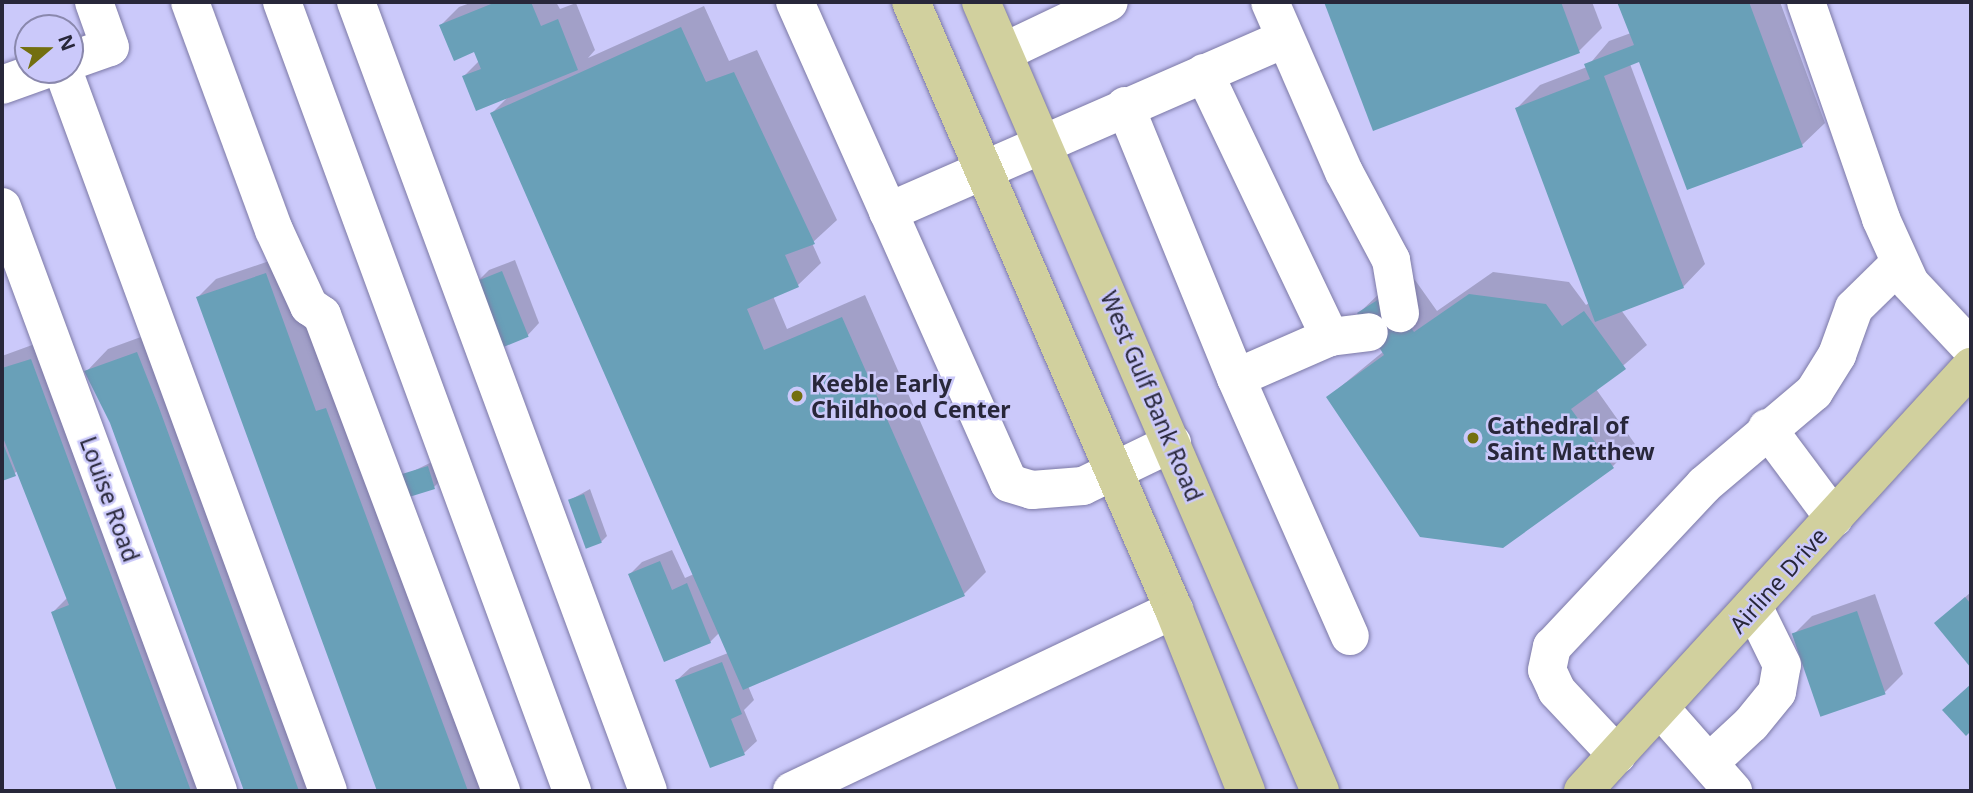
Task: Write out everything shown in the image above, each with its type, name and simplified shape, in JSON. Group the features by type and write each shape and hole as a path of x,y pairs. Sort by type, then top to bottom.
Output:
{"main road":[{"path":"911,2 1174,610 1246,791"},
{"name":"West Gulf Bank Road","path":"981,2 1320,791"},
{"name":"Airline Drive","path":"1583,791 1971,367"}],"street":[{"path":"84,56 110,47 94,2"},
{"path":"190,2 274,230 309,306 322,315 500,791"},
{"path":"282,2 572,791"},
{"path":"356,2 648,791"},
{"path":"795,2 1009,483 1032,490 1083,486 1172,443"},
{"path":"1004,52 1109,2"},
{"path":"1236,377 1330,337 1385,322 1391,260 1344,172 1282,40 1270,2"},
{"path":"1807,2 1881,219 1900,263 1910,283 1971,348"},
{"path":"888,212 1125,106 1282,40"},
{"path":"1204,73 1330,337"},
{"path":"67,84 328,791"},
{"path":"1125,106 1236,377 1350,636"},
{"name":"Louise Road","path":"2,207 218,791"},
{"path":"1617,755 1557,691 1547,670 1552,647 1704,485 1767,428 1814,392 1837,355 1854,308 1900,263"},
{"path":"1767,428 1834,518"},
{"path":"1709,763 1752,724 1777,692 1782,665 1754,606"},
{"path":"792,791 1174,610"},
{"path":"1660,708 1733,791"}],"building":[{"path":"496,2 531,2 541,26 558,19 578,70 476,111 462,76 481,69 474,52 454,61 439,25"},
{"path":"1324,2 1561,2 1580,53 1373,131"},
{"path":"1617,2 1749,2 1803,147 1687,190 1639,62 1604,76 1684,288 1595,322 1515,108 1590,79 1584,64 1634,45"},
{"path":"681,27 706,82 734,72 815,244 785,255 799,287 747,309 764,350 842,317 965,596 743,690 490,113"},
{"path":"502,271 529,337 502,348 475,282"},
{"path":"266,273 316,411 326,408 468,791 377,791 196,297"},
{"name":"Cathedral of Saint Matthew","path":"1387,294 1414,332 1469,294 1546,304 1562,326 1584,311 1626,369 1571,409 1614,468 1503,548 1420,537 1326,397 1384,355 1357,313"},
{"path":"137,352 299,791 244,791 110,423 84,371"},
{"path":"31,359 191,791 117,791 51,612 69,605 2,435 2,368"},
{"path":"2,441 16,476 2,481"},
{"path":"428,466 435,489 408,497 401,474"},
{"path":"584,494 602,543 586,549 568,500"},
{"path":"660,561 672,590 687,583 711,643 664,662 628,574"},
{"path":"1965,597 1971,604 1971,668 1934,623"},
{"path":"1857,611 1886,694 1820,717 1792,633"},
{"path":"722,662 742,714 731,719 745,755 710,768 675,680"},
{"path":"1971,684 1971,731 1966,736 1942,710"}],"place":[{"name":"Keeble Early Childhood Center","path":"797,396"},
{"name":"Cathedral of Saint Matthew","path":"1473,438"}]}
